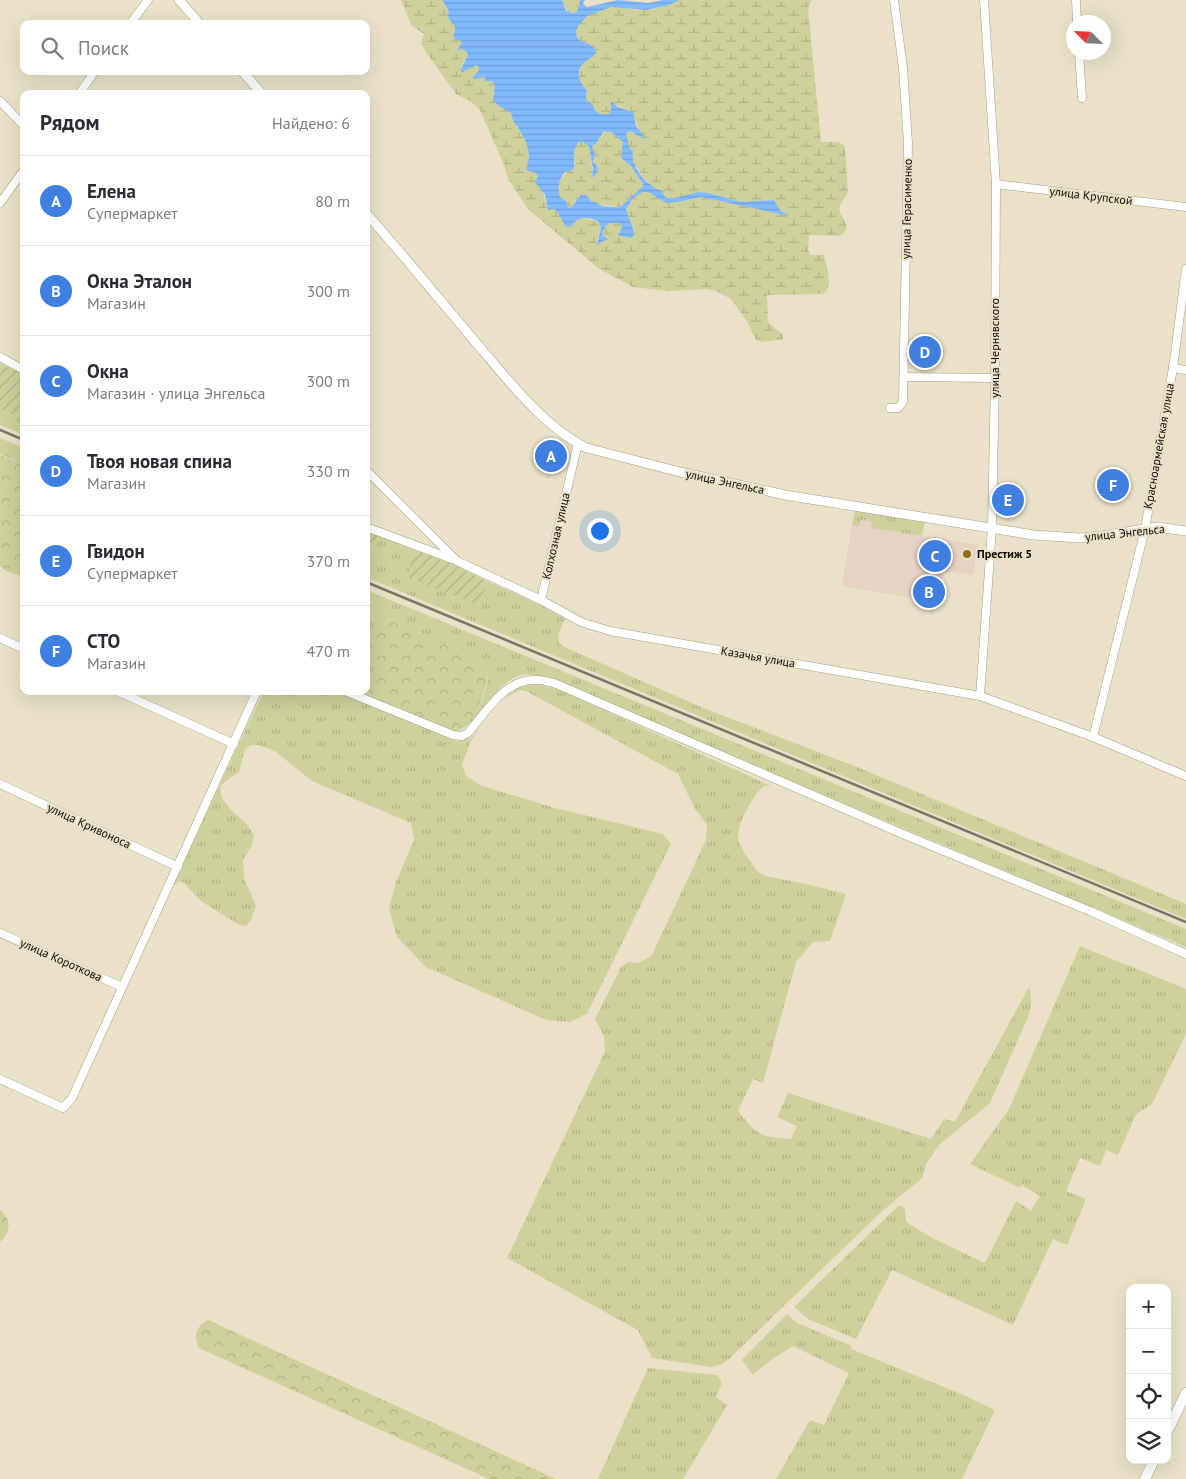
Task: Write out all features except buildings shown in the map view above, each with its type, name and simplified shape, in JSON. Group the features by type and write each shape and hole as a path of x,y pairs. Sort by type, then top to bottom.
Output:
{"main road":[{"path":"1171,1424 1186,1393"},
{"path":"1144,1479 1152,1464"}],"street":[{"path":"133,20 148,0"},
{"path":"179,0 196,20"},
{"name":"улица Герасименко","path":"890,408 898,408 902,405 904,377 908,143 903,68 894,0"},
{"name":"улица Чернявского","path":"980,696 992,528 996,378 996,184 984,0"},
{"path":"1076,0 1077,15"},
{"path":"1080,60 1082,98"},
{"path":"82,90 92,75"},
{"path":"245,75 259,90"},
{"path":"0,102 20,122"},
{"path":"0,204 20,176"},
{"name":"улица Крупской","path":"996,184 1186,207"},
{"name":"улица Энгельса","path":"370,218 518,390 556,428 587,448 730,484 785,495 1034,535 1064,538 1102,536 1163,527 1186,531"},
{"name":"Красноармейская улица","path":"1093,737 1144,529 1173,368 1186,269"},
{"path":"0,357 20,368"},
{"path":"1173,368 1186,370"},
{"path":"904,377 996,378"},
{"name":"Колхозная улица","path":"541,600 578,443"},
{"name":"Казачья улица","path":"370,474 457,561 541,600 581,622 610,631 980,696 1093,737 1186,776"},
{"path":"370,528 457,561"},
{"path":"0,638 20,647"},
{"path":"354,695 453,735 462,736 468,733 501,694 512,685 525,680 536,679 554,683 906,835 1090,911 1186,954"},
{"path":"126,695 234,744"},
{"path":"0,1079 63,1108 72,1098 255,695"},
{"name":"улица Кривоноса","path":"0,784 178,867"},
{"name":"улица Короткова","path":"0,932 122,987"}],"shaded area":[{"path":"860,520 872,522 872,528 978,545 973,575 944,571 939,602 842,586 852,525 859,526"}],"green space":[{"path":"401,0 442,0 449,11 450,21 455,26 455,32 462,42 458,51 462,49 468,55 461,67 463,72 475,64 480,67 473,77 485,77 495,84 493,97 500,107 511,113 526,142 529,153 529,171 536,172 538,176 548,210 554,209 571,227 579,218 599,222 601,227 597,244 607,239 602,235 605,227 610,223 620,223 622,227 618,234 631,238 634,232 626,209 633,198 643,192 648,192 666,203 701,197 787,215 780,210 774,200 741,202 698,192 675,199 667,199 650,185 636,166 626,139 626,134 629,131 634,132 643,139 632,114 611,102 610,114 598,114 586,98 587,90 579,81 580,68 585,61 589,44 580,40 576,35 581,21 592,13 604,9 616,7 635,10 656,9 680,0 812,0 808,8 821,142 839,142 845,146 848,192 839,207 847,226 845,232 840,236 809,235 808,250 810,255 824,255 829,277 826,291 822,294 767,295 768,322 783,335 783,339 762,342 756,340 747,321 731,299 716,291 706,289 668,291 633,287 598,268 528,209 508,179 504,165 480,110 472,102 456,94 425,51 421,43 424,34 412,26"},
{"path":"562,0 580,0 577,12 567,11"},
{"path":"606,130 616,135 622,141 624,146 622,160 629,164 637,173 643,184 642,187 619,208 593,203 585,194 575,201 571,208 560,198 558,186 564,175 575,164 573,150 578,142 582,141 589,147 593,174 596,174 592,146 596,144"},
{"path":"0,363 20,373 20,418 0,409"},
{"path":"0,409 20,418 20,433 0,425"},
{"path":"0,438 20,446 20,462 0,454"},
{"path":"0,455 20,462 20,576 6,571 0,566"},
{"path":"855,510 925,521 922,536 871,528 872,522 861,520 859,526 852,525"},
{"path":"370,533 379,536 376,545 370,550"},
{"path":"379,536 417,551 411,559 478,605 489,582 540,605 565,619 558,637 562,646 701,707 852,765 1186,904 1186,919 370,579 370,550 376,545"},
{"path":"417,551 455,565 489,582 478,605 408,577 411,559"},
{"path":"370,592 1186,929 1186,947 755,766 558,680 527,675 513,678 496,693 473,721 455,731 474,714 486,688 487,672 478,659 370,612"},
{"path":"370,612 478,659 484,665 487,672 486,688 478,707 467,724 461,729 450,730 361,695 370,695"},
{"path":"536,684 560,690 771,786 764,786 757,793 740,824 739,843 745,854 758,872 765,876 846,894 830,941 813,942 796,962 763,1083 753,1079 738,1111 755,1130 772,1137 791,1139 797,1126 777,1117 788,1093 931,1139 944,1119 955,1122 1029,987 1031,1007 1028,1017 990,1103 939,1145 926,1164 922,1178 881,1212 722,1364 710,1367 652,1358 638,1330 507,1258 605,1051 604,1036 595,1019 621,967 628,962 639,963 652,955 706,840 707,825 695,809 678,774 526,691 520,690 505,698 518,687"},
{"path":"263,695 346,695 457,741 471,738 479,729 470,743 462,765 466,776 482,786 555,808 663,834 671,844 587,1014 570,1022 546,1020 426,967 397,937 389,909 396,882 414,840 411,823 312,781 275,751 259,745 251,745 245,749 239,772 221,787 222,797 225,802 254,835 252,845 243,860 244,878 256,906 251,920 246,926 240,925 200,900 183,882 181,881 173,885"},
{"path":"1080,946 1186,989 1186,1034 1152,1104 1136,1114 1118,1155 1106,1150 1100,1166 1080,1158 1066,1191 1086,1199 1067,1245 1053,1239 1013,1325 892,1270 856,1339 808,1319 794,1307 898,1206 905,1209 906,1222 932,1238 985,1263 1016,1201 1031,1211 1040,1196 1022,1185 1020,1188 970,1164 1009,1109"},
{"path":"0,1210 7,1218 9,1226 4,1238 0,1242"},
{"path":"787,1314 797,1323 852,1346 851,1349 995,1410 962,1479 776,1479 810,1420 824,1425 849,1373 793,1346 771,1360 753,1375 742,1360"},
{"path":"208,1320 556,1479 489,1479 199,1348 196,1339 198,1328"},
{"path":"648,1368 717,1375 722,1383 716,1397 727,1405 683,1479 598,1479"}],"water":[{"path":"442,0 562,0 566,11 572,13 577,12 580,0 585,0 583,4 587,7 618,0 648,3 663,0 680,0 666,6 646,10 611,7 587,16 576,31 577,37 595,49 596,53 583,64 579,72 580,79 587,90 586,98 588,102 601,114 609,114 611,101 618,107 633,112 636,126 644,136 644,139 629,131 626,134 630,149 633,151 634,163 641,176 652,186 663,191 664,196 667,198 675,198 698,192 741,202 774,200 780,210 789,216 701,197 666,203 648,192 643,192 633,198 626,209 634,232 633,237 618,235 622,227 620,223 610,223 605,227 602,235 608,239 597,246 601,227 599,222 584,218 577,220 571,227 567,227 554,209 548,210 545,195 535,182 538,176 536,173 526,170 529,154 519,128 511,113 500,107 493,100 495,84 491,81 485,81 485,77 474,79 473,77 479,70 479,67 476,65 463,72 460,71 468,55 462,49 457,51 462,42 455,40 453,36 455,26 450,21 449,11","holes":["604,131 611,132 623,142 621,158 631,166 643,184 642,187 619,208 592,202 585,194 579,197 571,208 568,207 567,202 560,197 559,187 565,172 573,170 576,146 582,141 589,147 593,169 592,177 595,176 598,168 593,161 595,155 592,146 596,144"]}],"railway":[{"path":"0,430 20,438"},
{"path":"370,584 1186,922"}],"place":[{"name":"Твоя новая спина","path":"925,352"},
{"name":"Елена","path":"551,456"},
{"name":"СТО","path":"1113,485"},
{"name":"Гвидон","path":"1008,500"},
{"name":"Престиж 5","path":"967,554"},
{"name":"Окна","path":"935,556"},
{"name":"Окна Эталон","path":"929,592"}]}
